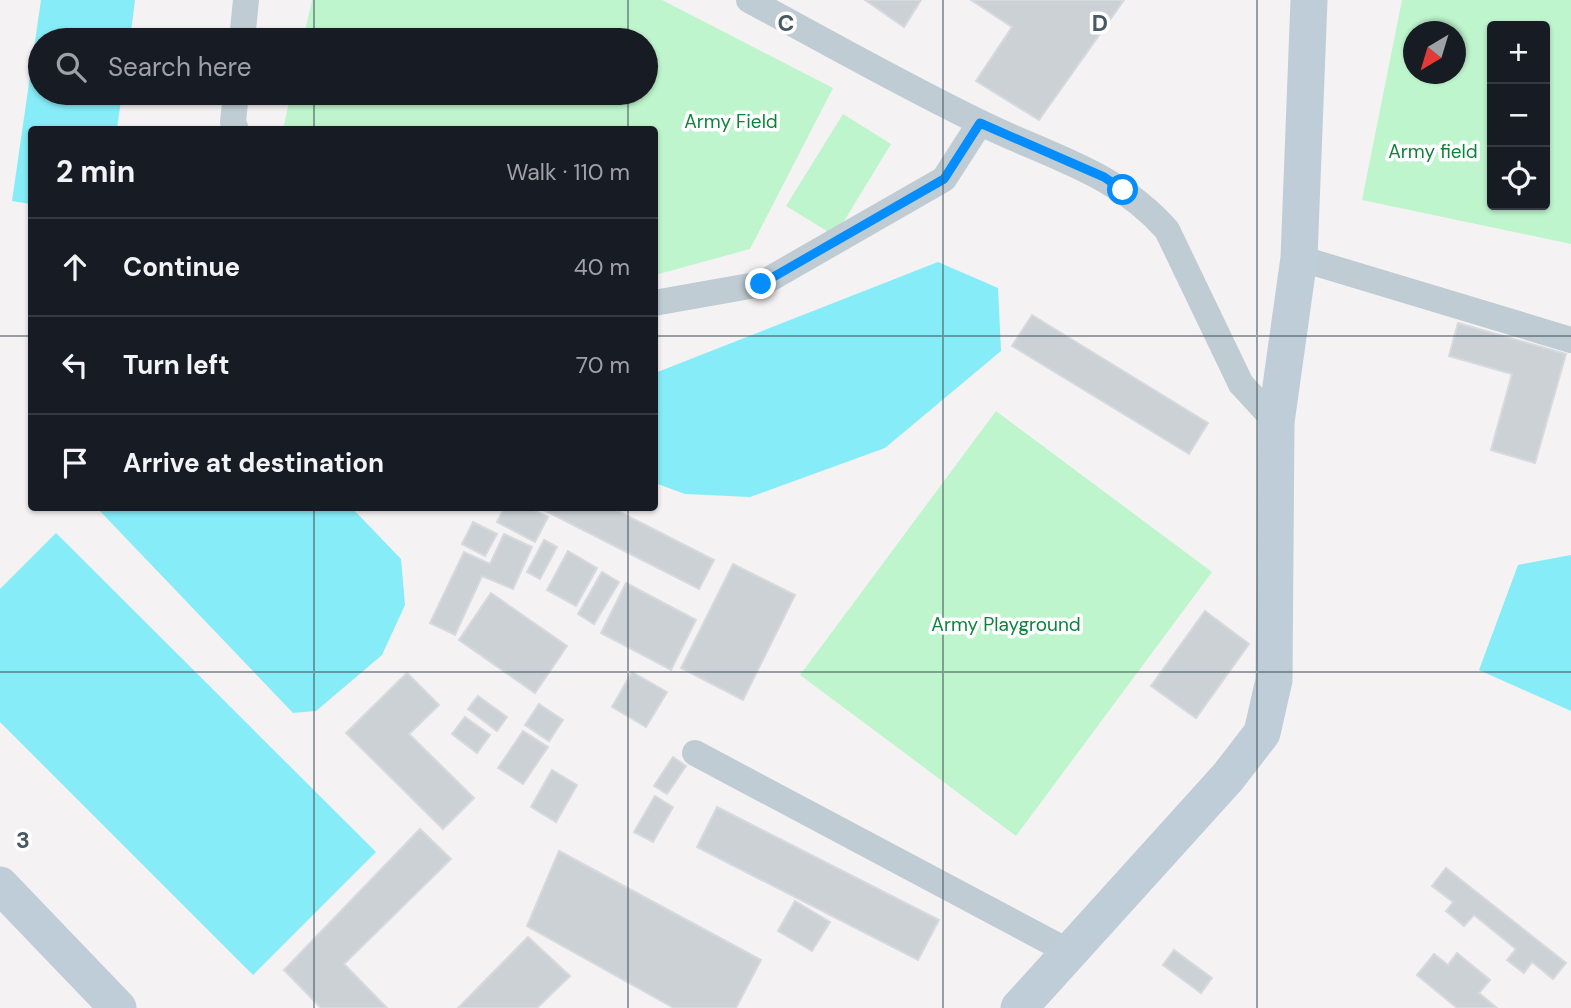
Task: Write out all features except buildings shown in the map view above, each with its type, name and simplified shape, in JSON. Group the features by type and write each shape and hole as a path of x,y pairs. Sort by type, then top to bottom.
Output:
{"street":[{"path":"243,28 246,0"},
{"path":"749,0 980,123 1104,177 1149,209 1167,230 1241,384 1276,422"},
{"path":"1019,1008 1228,776 1262,733 1274,680 1276,422 1299,258 1309,0"},
{"path":"234,126 235,105"},
{"path":"658,302 761,284 944,179 980,123"},
{"path":"1299,258 1571,340"},
{"path":"695,753 1071,953"},
{"path":"0,885 118,1008"}],"green space":[{"name":"Army Field","path":"312,0 662,0 833,88 750,249 658,274 658,126 284,126 288,105 658,105 658,28 306,28"},
{"name":"Army field","path":"1402,0 1571,0 1571,244 1362,200"},
{"path":"843,114 891,144 835,236 786,206"},
{"name":"Army Playground","path":"996,411 1212,572 1016,836 800,675"}],"water":[{"path":"41,0 135,0 132,28 37,28"},
{"path":"28,90 28,105 120,105 117,126 28,126 28,204 12,201"},
{"path":"938,262 998,288 1001,351 885,448 750,497 685,494 658,484 658,372"},
{"path":"100,511 355,511 401,559 405,605 382,655 316,711 293,713"},
{"path":"56,533 376,852 253,975 0,722 0,589"},
{"path":"1571,555 1571,711 1479,670 1518,565"}],"route":[{"path":"761,284 944,179 980,123 1104,177 1123,190"}]}
